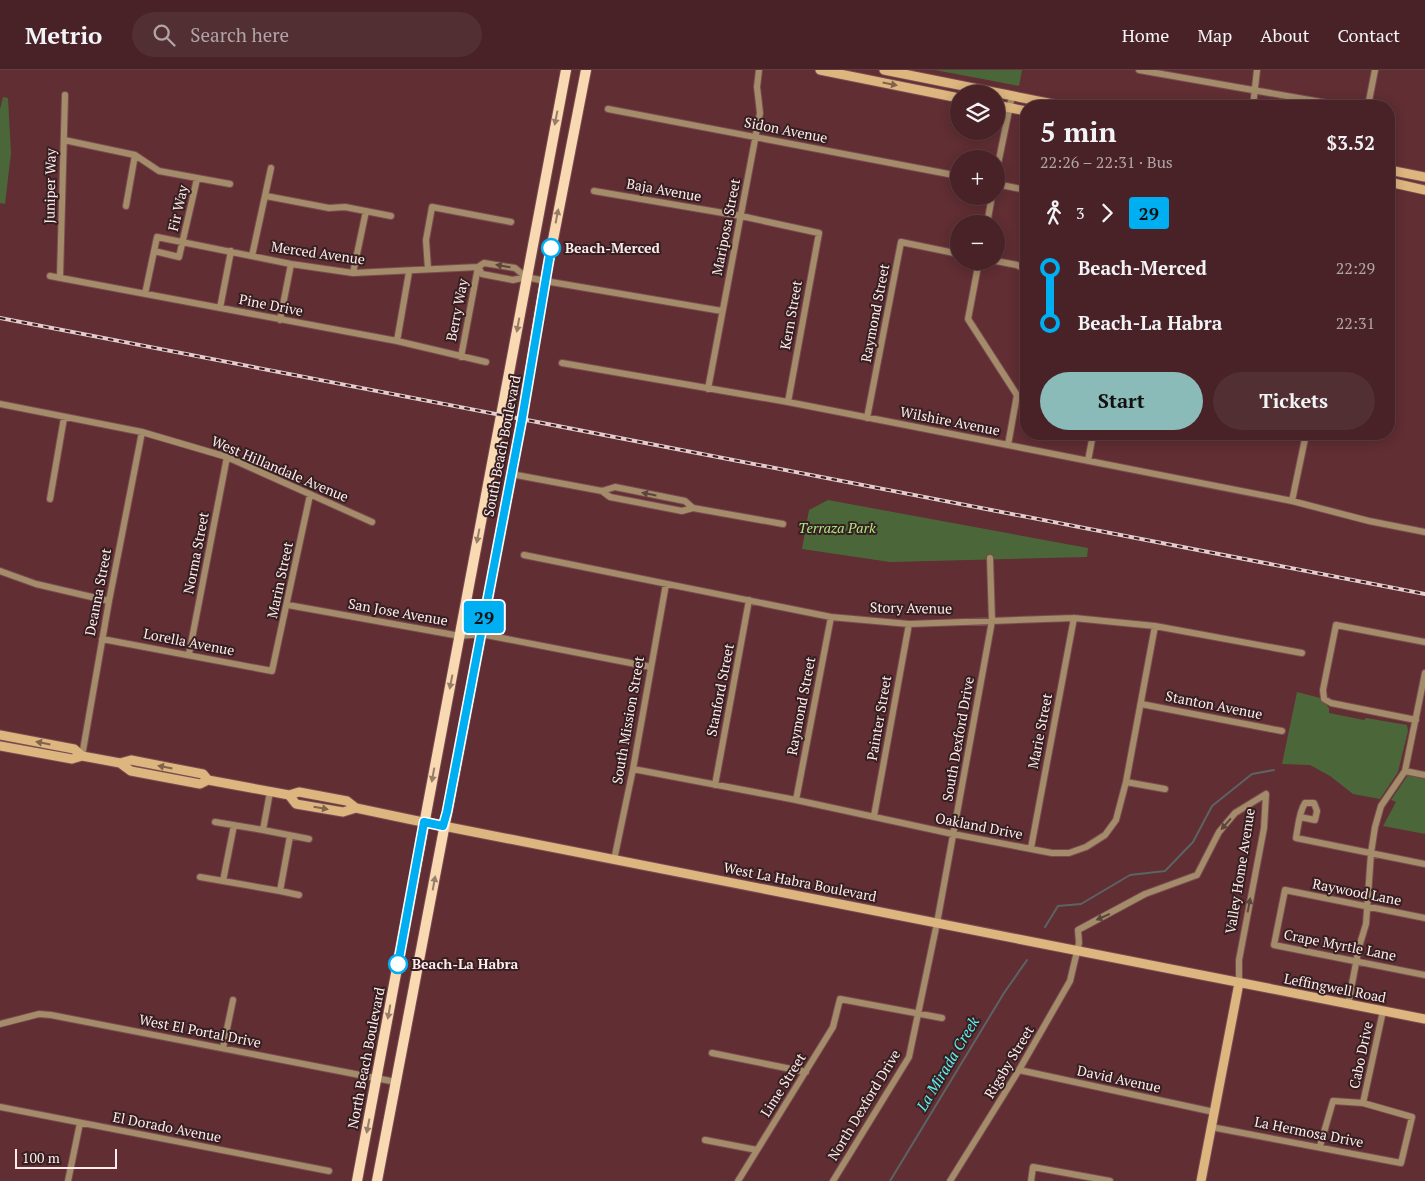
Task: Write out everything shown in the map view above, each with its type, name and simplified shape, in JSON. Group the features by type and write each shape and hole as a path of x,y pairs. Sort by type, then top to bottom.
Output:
{"main road":[{"name":"South Beach Boulevard","path":"424,822 566,70"},
{"name":"South Beach Boulevard","path":"443,826 586,70"},
{"path":"820,70 843,72 950,96"},
{"path":"884,70 1032,100"},
{"path":"1005,106 1020,110"},
{"path":"1395,171 1425,177"},
{"path":"1395,184 1425,190"},
{"name":"West La Habra Boulevard","path":"0,735 74,749 82,756"},
{"name":"West La Habra Boulevard","path":"0,746 72,759 82,756 120,763 130,771 200,784 208,780 289,795 296,804 343,812 356,808 1239,983"},
{"name":"North Beach Boulevard","path":"357,1181 424,822"},
{"path":"376,1181 443,826"},
{"name":"Leffingwell Road","path":"1239,983 1425,1019"},
{"name":"Valley Home Avenue","path":"1201,1181 1239,983"}],"street":[{"name":"Mariposa Street","path":"708,389 760,113 757,87 759,70"},
{"path":"1139,70 1168,73 1308,100"},
{"path":"1254,100 1257,70"},
{"path":"1369,100 1375,70"},
{"name":"Juniper Way","path":"60,277 65,95"},
{"path":"1001,150 1012,96"},
{"name":"Sidon Avenue","path":"608,108 950,174"},
{"path":"64,140 135,156 159,171 230,184"},
{"path":"126,206 135,156"},
{"path":"252,256 266,196 270,168"},
{"name":"Fir Way","path":"183,242 197,179"},
{"path":"1005,186 1020,189"},
{"name":"Baja Avenue","path":"594,191 742,216 819,233"},
{"path":"266,196 329,208 345,207 391,216"},
{"path":"428,270 426,240 432,207 510,222"},
{"path":"354,272 366,211"},
{"name":"Kern Street","path":"788,402 819,233"},
{"name":"Merced Avenue","path":"154,251 157,237 290,264 354,272 409,272 478,267 484,263 516,268 526,277"},
{"path":"145,294 154,251 179,257 183,242"},
{"name":"Raymond Street","path":"867,418 901,242 950,252"},
{"path":"220,308 231,251"},
{"path":"1005,263 1020,267"},
{"path":"280,320 290,264"},
{"name":"Merced Avenue","path":"478,267 482,274 490,276 513,280 526,277 722,311"},
{"name":"Berry Way","path":"461,357 478,267"},
{"path":"977,270 968,319 1018,396 1008,445"},
{"path":"396,341 409,272"},
{"name":"Pine Drive","path":"50,276 396,341 486,362"},
{"name":"Wilshire Avenue","path":"562,363 788,402 1008,445 1292,501 1369,521 1425,532"},
{"name":"West Hillandale Avenue","path":"0,404 142,432 227,457 372,522"},
{"path":"50,499 64,418"},
{"name":"Deanna Street","path":"82,756 109,601 142,432"},
{"path":"1088,461 1092,440"},
{"path":"1292,501 1305,440"},
{"name":"Norma Street","path":"189,654 227,457"},
{"path":"511,474 602,491 610,497 682,511 693,508 783,524"},
{"path":"602,491 616,487 685,501 693,508"},
{"name":"Marin Street","path":"272,670 288,605 310,494"},
{"name":"Story Avenue","path":"524,555 830,617 909,624 1074,618 1155,626 1302,653"},
{"name":"South Dexford Drive","path":"937,923 992,621 990,558"},
{"path":"0,571 36,584 109,601"},
{"name":"South Mission Street","path":"614,860 633,769 666,584"},
{"name":"Stanford Street","path":"715,785 749,600"},
{"name":"San Jose Avenue","path":"288,605 460,636 480,634 651,667"},
{"name":"Raymond Street","path":"796,800 830,617"},
{"name":"Marie Street","path":"1031,848 1074,618"},
{"name":"Painter Street","path":"874,816 909,624"},
{"path":"1416,720 1331,704 1324,699 1328,662 1336,625 1425,642"},
{"name":"Oakland Drive","path":"633,769 796,800 953,834 1069,853 1086,847 1105,835 1116,820 1126,782 1155,626"},
{"name":"Lorella Avenue","path":"102,639 272,670"},
{"path":"1348,1005 1356,962 1366,924 1371,853 1381,806 1405,771 1425,673"},
{"name":"Stanton Avenue","path":"1141,704 1282,731"},
{"path":"1405,771 1425,775"},
{"path":"1126,782 1165,788"},
{"path":"263,830 270,792"},
{"name":"Valley Home Avenue","path":"1077,951 1077,932 1088,923 1106,916 1145,894 1197,875 1219,832 1235,813 1266,794 1264,828 1239,960 1239,983"},
{"path":"1300,817 1296,838 1425,864"},
{"path":"216,822 309,839"},
{"path":"223,881 234,825"},
{"path":"280,891 290,836"},
{"path":"200,877 299,895"},
{"name":"Raywood Lane","path":"1285,890 1425,918"},
{"name":"Crape Myrtle Lane","path":"1285,890 1274,945 1425,975"},
{"name":"North Dexford Drive","path":"832,1181 909,1057 937,923"},
{"name":"Rigsby Street","path":"950,1181 1019,1070 1070,981 1077,951"},
{"name":"Lime Street","path":"738,1181 833,1027 840,999 919,1013"},
{"path":"223,1048 233,1000"},
{"name":"Cabo Drive","path":"1363,1103 1383,1011"},
{"path":"919,1013 942,1018"},
{"name":"West El Portal Drive","path":"0,1024 39,1014 51,1014 396,1082"},
{"path":"712,1054 806,1072"},
{"name":"David Avenue","path":"1019,1070 1214,1112"},
{"path":"1320,1146 1333,1101 1363,1103"},
{"name":"La Hermosa Drive","path":"1211,1127 1320,1146 1402,1163 1412,1117 1363,1103"},
{"name":"El Dorado Avenue","path":"0,1107 328,1171"},
{"path":"68,1181 80,1123"},
{"path":"705,1140 757,1150"},
{"path":"1030,1181 1033,1167 1110,1181"}],"green space":[{"path":"935,70 1022,70 1019,86"},
{"path":"3,97 8,98 11,153 5,204 0,203 0,109"},
{"name":"Terraza Park","path":"828,500 1088,548 1087,557 890,562 802,549 809,510"},
{"path":"1297,692 1320,698 1329,708 1329,713 1364,720 1366,718 1407,725 1408,731 1398,772 1380,799 1353,794 1330,776 1310,765 1282,764"},
{"path":"1408,775 1425,779 1425,834 1383,826 1396,802 1391,800"}],"waterway":[{"name":"La Mirada Creek","path":"1045,927 1058,906 1081,904 1130,875 1165,871 1193,842 1212,806 1252,774 1274,770"},
{"name":"La Mirada Creek","path":"890,1181 1004,993 1027,960"}],"railway":[{"path":"0,318 1425,594"}],"bus line":[{"name":"29","path":"398,964 424,822 443,826 447,812 522,419 551,248"}],"place":[{"name":"Beach-Merced","path":"551,248"},
{"name":"Beach-La Habra","path":"398,964"}]}
